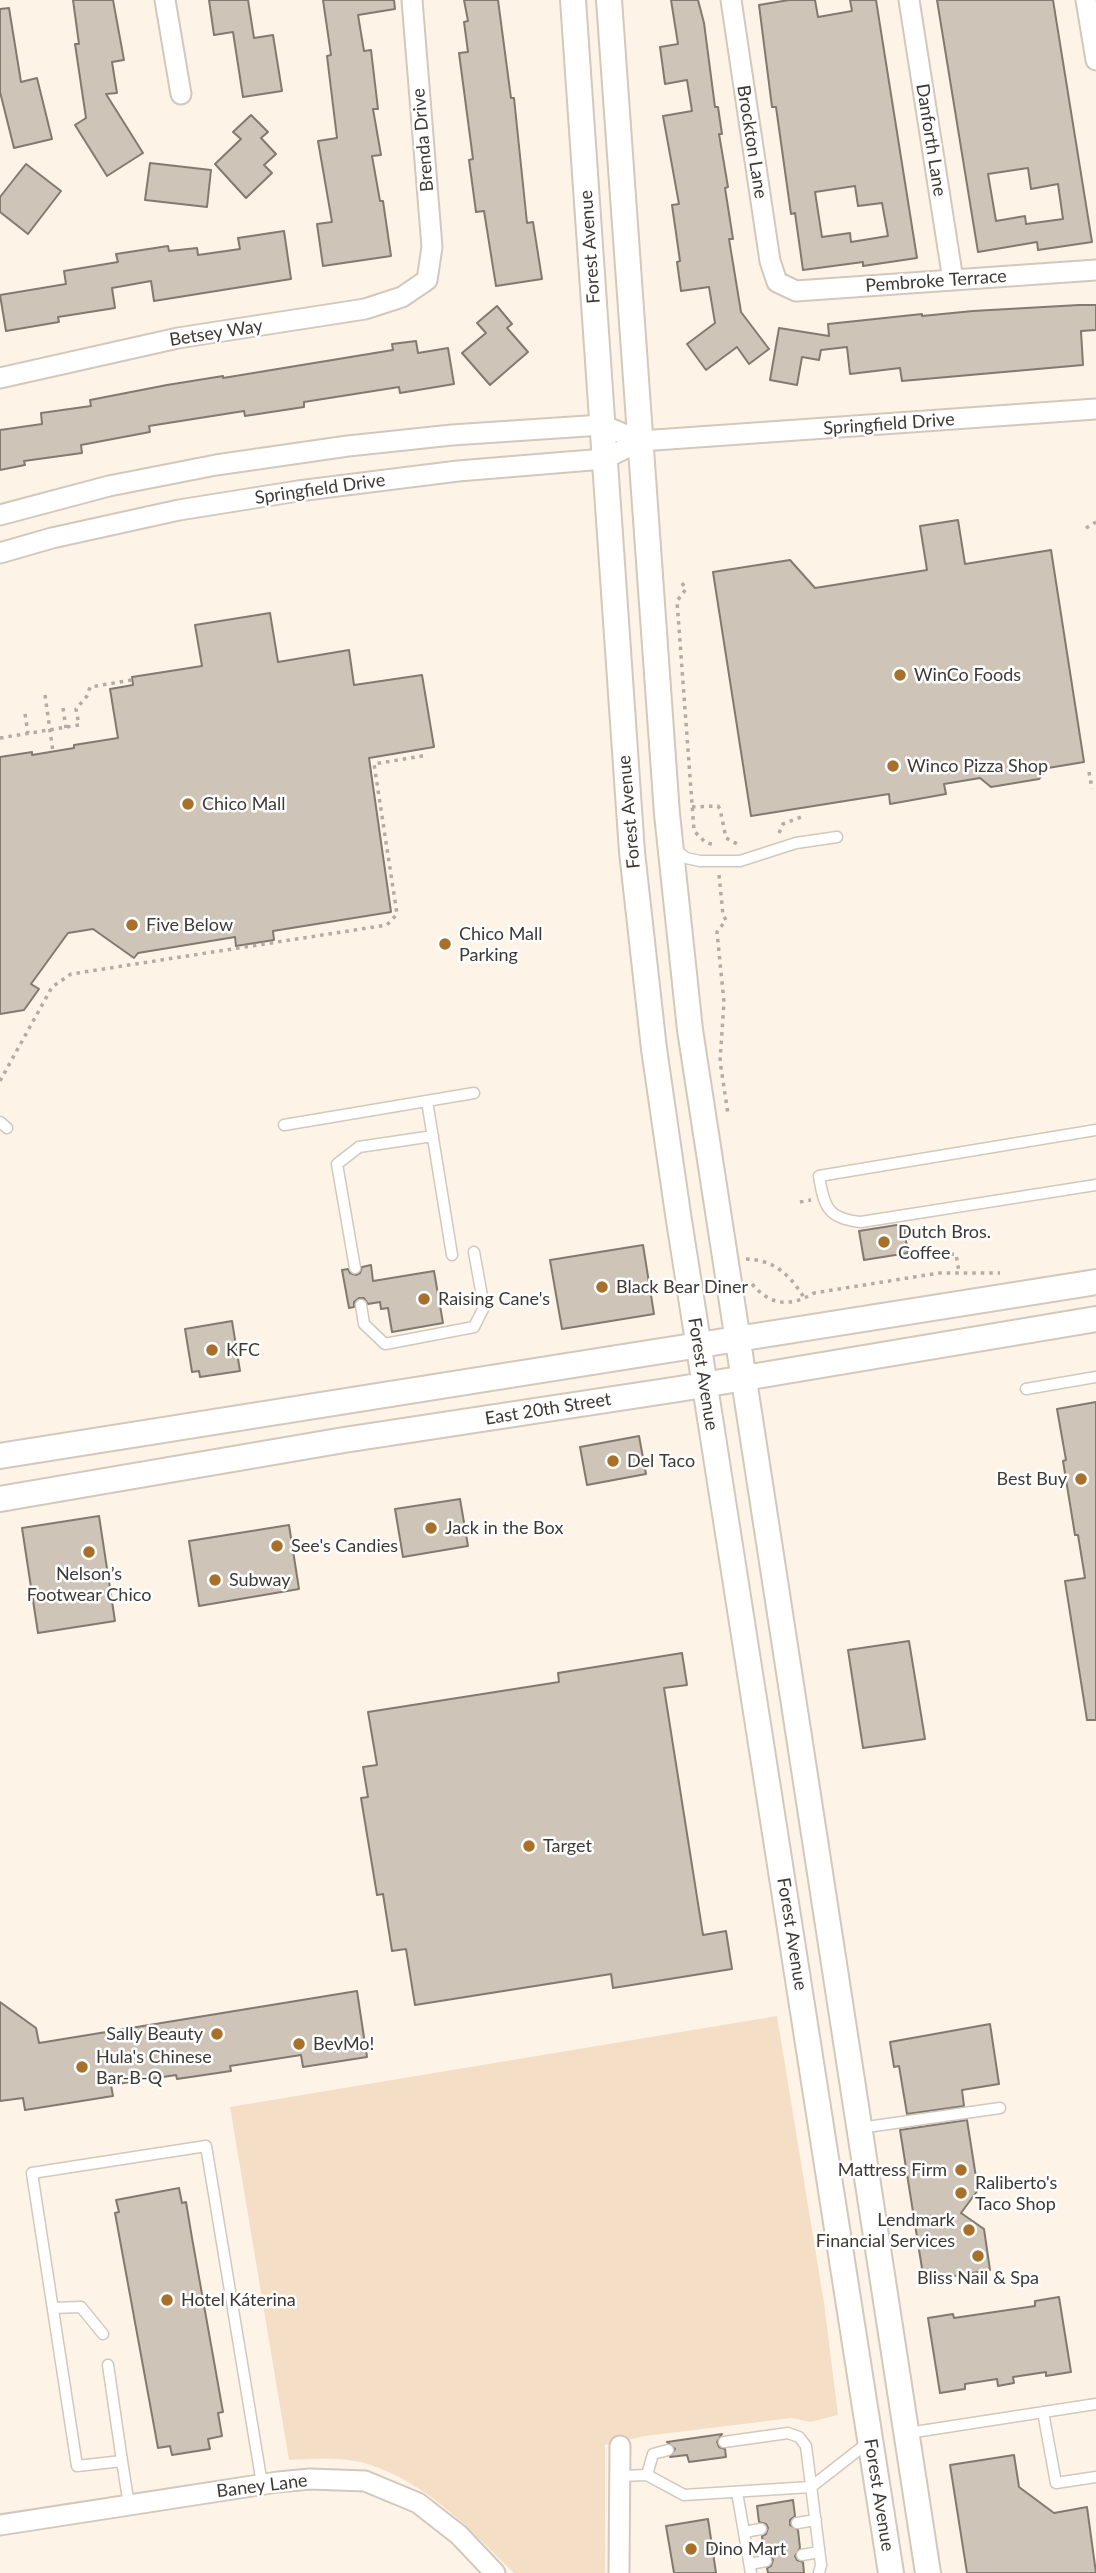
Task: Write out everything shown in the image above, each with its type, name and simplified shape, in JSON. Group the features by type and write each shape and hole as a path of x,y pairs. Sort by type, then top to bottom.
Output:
{"street":[{"path":"165,0 180,94"},
{"name":"Brenda Drive","path":"412,0 432,247 427,280"},
{"name":"Forest Avenue","path":"573,0 621,709 638,917 660,1095 891,2573"},
{"name":"Forest Avenue","path":"609,0 669,846 693,1058 928,2573"},
{"name":"Brockton Lane","path":"731,0 770,261 777,282"},
{"name":"Danforth Lane","path":"909,0 953,280"},
{"path":"1086,0 1096,60"},
{"name":"Pembroke Terrace","path":"777,282 796,291 1096,270"},
{"name":"Betsey Way","path":"0,378 178,338 365,309 401,297 427,280"},
{"name":"Springfield Drive","path":"0,553 52,538 179,509 458,471 604,458 640,441 1096,409"},
{"name":"Springfield Drive","path":"0,515 109,486 216,465 361,444 602,425 640,441"},
{"path":"0,1456 1096,1282"},
{"name":"East 20th Street","path":"0,1499 344,1440 1096,1319"},
{"path":"339,1404 344,1440"},
{"path":"312,1408 320,1444"},
{"path":"619,2573 620,2446"},
{"name":"Baney Lane","path":"0,2525 262,2484 310,2479 365,2481 418,2503 459,2535 495,2573"}],"lane":[{"path":"669,846 686,858 718,862 740,861 796,843 837,837"},
{"path":"284,1125 474,1093"},
{"path":"427,1101 452,1255"},
{"path":"1096,1130 819,1176 825,1203 833,1214 844,1220 861,1222 1096,1185"},
{"path":"355,1268 337,1164 359,1147 433,1136"},
{"path":"361,1305 365,1324 385,1344 474,1327 484,1307 474,1252"},
{"path":"1026,1389 1096,1377"},
{"path":"860,2128 1000,2108"},
{"path":"122,2460 77,2466 32,2173 206,2146 262,2484"},
{"path":"53,2308 81,2307 103,2334"},
{"path":"108,2365 129,2505"},
{"path":"907,2434 1096,2404"},
{"path":"1043,2412 1055,2483 1096,2477"},
{"path":"723,2442 788,2432 799,2437 806,2446 820,2552 819,2573"},
{"path":"620,2476 647,2475 684,2495 811,2487 870,2441"},
{"path":"647,2475 653,2454 668,2450"},
{"path":"737,2492 751,2568 766,2561"},
{"path":"797,2523 816,2520"},
{"path":"744,2532 761,2529"},
{"path":"802,2555 820,2552"}],"path":[{"path":"1086,528 1096,522"},
{"path":"681,583 686,589 677,601 694,831 705,842 716,845 723,915 726,920 717,932 724,993 720,1061 729,1119"},
{"path":"0,738 79,725 76,709 87,696 90,687 132,680"},
{"path":"45,695 53,752"},
{"path":"63,708 66,728"},
{"path":"25,714 29,733"},
{"path":"0,1081 52,987 71,974 387,925 397,914 374,764 428,755"},
{"path":"1089,772 1092,789"},
{"path":"692,807 718,806 726,838 733,844 745,845"},
{"path":"775,836 783,824 801,817"},
{"path":"904,1216 911,1256 956,1254 959,1272"},
{"path":"748,1247 750,1259"},
{"path":"742,1252 744,1262 750,1259 765,1262 781,1270 796,1284 805,1299"},
{"path":"749,1279 759,1292 774,1301 791,1303 814,1293 927,1275 1009,1272"}],"shaded area":[{"path":"777,2016 824,2303 838,2415 810,2422 792,2418 645,2436 605,2445 605,2573 514,2573 445,2508 427,2494 386,2471 346,2460 289,2460 230,2107"}],"building":[{"path":"73,0 113,0 124,60 112,62 117,93 106,94 143,153 107,176 75,125 86,118 75,44 79,44"},
{"path":"209,0 248,0 254,38 273,35 282,91 243,97 233,32 214,35"},
{"path":"323,0 394,0 395,9 358,15 364,51 371,50 378,109 373,109 381,155 372,156 380,201 383,201 391,256 323,266 317,224 332,222 318,141 337,138 327,56 331,55"},
{"path":"464,0 498,0 511,98 514,98 527,223 533,222 542,279 496,286 484,211 476,212 469,160 473,159 459,53 468,52 464,22 468,21"},
{"path":"671,0 698,0 704,23 715,107 718,107 722,134 719,134 733,239 729,239 741,312 769,349 749,364 737,347 706,370 687,344 715,323 709,287 681,291 677,262 680,261 672,205 679,204 663,116 692,111 687,80 665,84 660,47 678,44"},
{"path":"789,0 815,0 818,17 852,11 850,0 876,0 917,258 863,266 863,262 803,270 795,213 791,214 776,107 772,107 759,5","holes":["855,186 858,206 882,203 888,236 851,242 850,233 822,237 815,192"]},
{"path":"937,0 1053,0 1092,242 1038,250 1037,242 978,252","holes":["1028,168 1031,189 1058,184 1063,219 1026,224 1025,216 996,221 988,174"]},
{"path":"9,8 21,82 37,78 52,139 14,148 0,92 0,9"},
{"path":"251,115 268,132 261,138 276,154 264,165 272,173 246,198 215,164 241,139 233,132"},
{"path":"150,163 211,170 207,207 145,200"},
{"path":"26,164 61,191 28,234 0,212 0,197"},
{"path":"284,231 291,279 154,301 151,281 112,288 115,308 58,317 59,322 6,331 0,295 66,284 64,271 118,262 116,254 168,246 169,251 197,248 198,255 240,249 238,238"},
{"path":"1096,305 1096,330 1081,331 1083,365 902,381 900,368 850,374 847,347 821,350 819,360 802,357 797,385 770,380 779,328 829,336 828,324 922,314"},
{"path":"497,306 512,324 507,328 528,352 490,385 462,353 486,333 477,323"},
{"path":"416,341 418,353 448,348 454,384 400,393 399,387 304,402 304,407 245,416 244,411 149,426 150,432 81,445 82,453 24,461 25,465 0,470 0,430 42,424 41,413 91,406 90,400 167,385 393,350 392,344"},
{"name":"WinCo Foods","path":"958,520 965,564 1051,550 1084,762 1048,768 1039,779 991,787 980,778 944,784 946,794 890,804 889,794 751,816 713,572 790,560 815,588 927,570 920,526"},
{"name":"Chico Mall","path":"270,613 278,662 349,650 354,685 422,675 434,747 369,758 391,912 273,931 274,940 236,946 235,937 138,953 134,958 93,929 68,933 31,984 39,989 24,1010 0,1014 0,757 32,752 32,755 118,738 110,689 133,685 132,677 202,666 195,625"},
{"name":"Dutch Bros. Coffee","path":"903,1224 908,1253 864,1260 859,1231"},
{"name":"Black Bear Diner","path":"643,1245 654,1314 562,1329 550,1260"},
{"path":"371,1265 373,1281 434,1271 443,1323 392,1332 388,1308 381,1309 380,1302 368,1304 364,1298 359,1298 354,1302 354,1307 349,1308 342,1270 348,1269 356,1275 362,1267"},
{"name":"KFC","path":"232,1321 240,1371 200,1377 199,1371 192,1372 185,1329"},
{"name":"Best Buy","path":"1096,1402 1096,1720 1087,1720 1065,1581 1085,1578 1078,1535 1075,1535 1057,1409"},
{"name":"Del Taco","path":"639,1436 646,1474 587,1485 580,1447"},
{"name":"Jack in the Box","path":"460,1499 468,1546 403,1557 395,1509"},
{"path":"99,1516 115,1621 38,1633 22,1528"},
{"path":"289,1525 299,1589 199,1606 189,1541"},
{"path":"909,1641 925,1739 863,1748 848,1650"},
{"name":"Target","path":"682,1653 687,1685 664,1688 703,1935 726,1931 732,1969 613,1988 611,1974 415,2005 406,1949 392,1951 383,1894 377,1895 361,1798 368,1797 363,1767 377,1765 368,1712 559,1682 558,1673"},
{"path":"357,1991 367,2057 303,2067 301,2055 230,2066 231,2071 177,2079 176,2075 111,2085 113,2096 25,2110 23,2098 0,2101 0,2002 36,2028 39,2043"},
{"path":"990,2024 999,2084 962,2090 964,2106 907,2114 899,2066 894,2067 890,2042"},
{"path":"967,2120 978,2190 961,2213 984,2229 990,2270 924,2281 900,2130"},
{"name":"Hotel Káterina","path":"179,2188 182,2203 186,2202 223,2412 218,2413 222,2436 208,2439 210,2449 172,2455 170,2446 158,2448 115,2213 119,2212 116,2200"},
{"path":"1059,2297 1071,2372 1046,2376 1046,2372 1013,2377 1014,2383 998,2386 997,2379 965,2384 965,2389 940,2393 928,2318 953,2314 954,2318 1035,2306 1035,2301"},
{"path":"722,2434 717,2442 719,2447 725,2449 726,2457 689,2462 687,2455 670,2457 675,2449 667,2442"},
{"path":"1014,2455 1019,2487 1054,2513 1087,2507 1096,2573 967,2573 950,2465"},
{"path":"793,2500 795,2516 790,2520 790,2525 798,2530 800,2548 795,2556 803,2562 804,2573 768,2573 767,2568 773,2560 771,2556 764,2554 762,2536 768,2528 766,2524 759,2522 757,2506"},
{"name":"Dino Mart","path":"708,2519 716,2573 674,2573 666,2526"}],"place":[{"name":"WinCo Foods","path":"900,675"},
{"name":"Winco Pizza Shop","path":"893,766"},
{"name":"Chico Mall","path":"188,804"},
{"name":"Five Below","path":"132,925"},
{"name":"Chico Mall Parking","path":"445,944"},
{"name":"Dutch Bros. Coffee","path":"884,1242"},
{"name":"Black Bear Diner","path":"602,1287"},
{"name":"Raising Cane's","path":"424,1299"},
{"name":"KFC","path":"212,1350"},
{"name":"Del Taco","path":"613,1461"},
{"name":"Best Buy","path":"1081,1479"},
{"name":"Jack in the Box","path":"431,1528"},
{"name":"See's Candies","path":"277,1546"},
{"name":"Nelson’s Footwear Chico","path":"89,1552"},
{"name":"Subway","path":"215,1580"},
{"name":"Target","path":"529,1846"},
{"name":"Sally Beauty","path":"217,2034"},
{"name":"BevMo!","path":"299,2044"},
{"name":"Hula's Chinese Bar-B-Q","path":"82,2067"},
{"name":"Mattress Firm","path":"961,2170"},
{"name":"Raliberto's Taco Shop","path":"961,2193"},
{"name":"Lendmark Financial Services","path":"969,2230"},
{"name":"Bliss Nail & Spa","path":"978,2256"},
{"name":"Hotel Káterina","path":"167,2300"},
{"name":"Dino Mart","path":"691,2549"}]}
